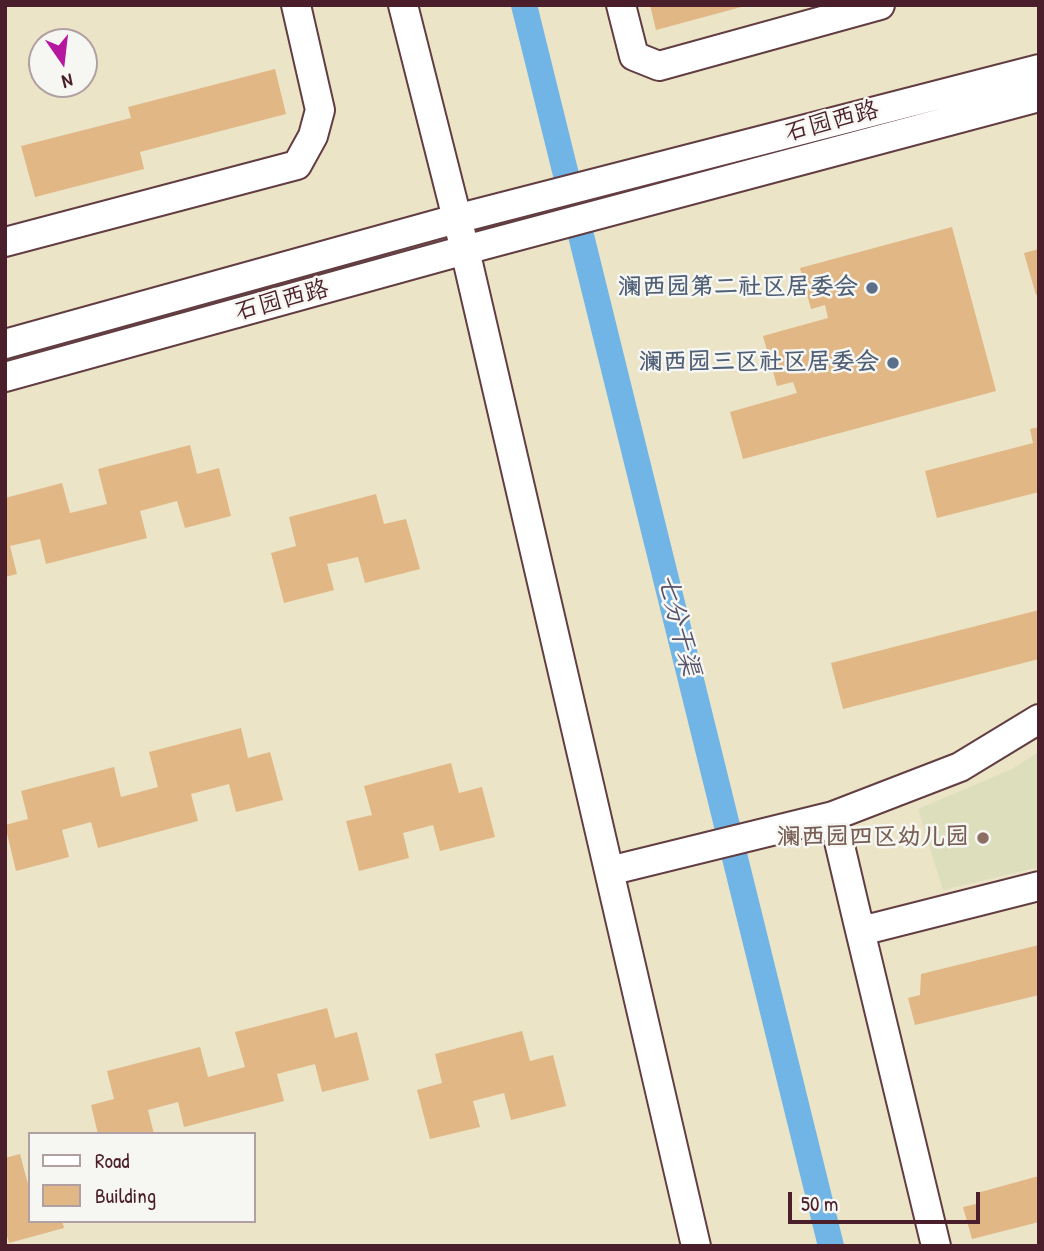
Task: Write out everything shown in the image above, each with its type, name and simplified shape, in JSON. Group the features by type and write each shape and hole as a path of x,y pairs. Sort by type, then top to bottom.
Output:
{"street":[{"path":"5,242 297,165 313,136 320,110 296,5"},
{"path":"402,5 465,250 696,1246"},
{"path":"621,5 634,55 659,66 880,5"},
{"name":"石园西路","path":"5,344 456,219 1039,69"},
{"name":"石园西路","path":"5,377 465,250 1039,97"},
{"path":"609,871 834,816 960,767 1039,719"},
{"path":"834,816 936,1246"},
{"path":"858,922 869,929 1039,886"}],"shaded area":[{"name":"澜西园四区幼儿园","path":"1039,752 1039,867 943,890 918,809 1012,769"}],"building":[{"path":"650,5 745,5 745,6 656,30"},
{"path":"275,69 286,114 140,152 144,169 35,197 21,146 131,118 128,107"},
{"path":"952,227 996,391 743,459 730,412 797,393 793,382 777,386 763,336 828,318 825,305 811,309 800,268"},
{"path":"1039,249 1039,294 1036,295 1024,253"},
{"path":"1039,427 1039,492 937,518 925,471 1033,443 1030,429"},
{"path":"190,445 197,474 219,468 231,516 185,528 177,501 140,511 147,538 46,564 40,539 10,546 17,574 5,577 5,498 62,483 70,513 107,504 98,469"},
{"path":"376,494 384,524 406,519 420,569 365,583 358,557 327,564 334,590 284,603 271,553 296,546 289,517"},
{"path":"1039,610 1039,659 843,709 831,663"},
{"path":"241,728 248,758 270,752 283,800 236,812 229,784 191,794 198,821 98,848 91,822 62,830 69,857 16,871 5,825 28,819 21,791 114,767 121,797 158,787 149,752"},
{"path":"451,763 459,793 482,787 495,837 440,851 433,825 403,833 409,858 359,871 346,821 372,815 364,786"},
{"path":"1039,945 1039,995 915,1025 908,998 920,995 921,974"},
{"path":"327,1008 335,1038 357,1032 369,1080 322,1092 315,1064 277,1074 284,1101 184,1127 178,1102 148,1110 154,1132 98,1132 91,1105 114,1099 107,1071 200,1047 208,1077 245,1067 235,1032"},
{"path":"522,1031 530,1061 553,1055 566,1106 511,1120 504,1093 473,1101 480,1127 430,1139 417,1090 442,1083 435,1054"},
{"path":"20,1154 28,1184 28,1223 63,1223 64,1228 9,1243 5,1229 5,1158"},
{"path":"1039,1176 1039,1222 972,1239 963,1207 980,1203 977,1193"}],"waterway":[{"name":"七分干渠","path":"524,5 831,1246"}],"place":[{"name":"澜西园第二社区居委会","path":"872,288"},
{"name":"澜西园三区社区居委会","path":"893,363"},
{"name":"澜西园四区幼儿园","path":"983,838"}]}
